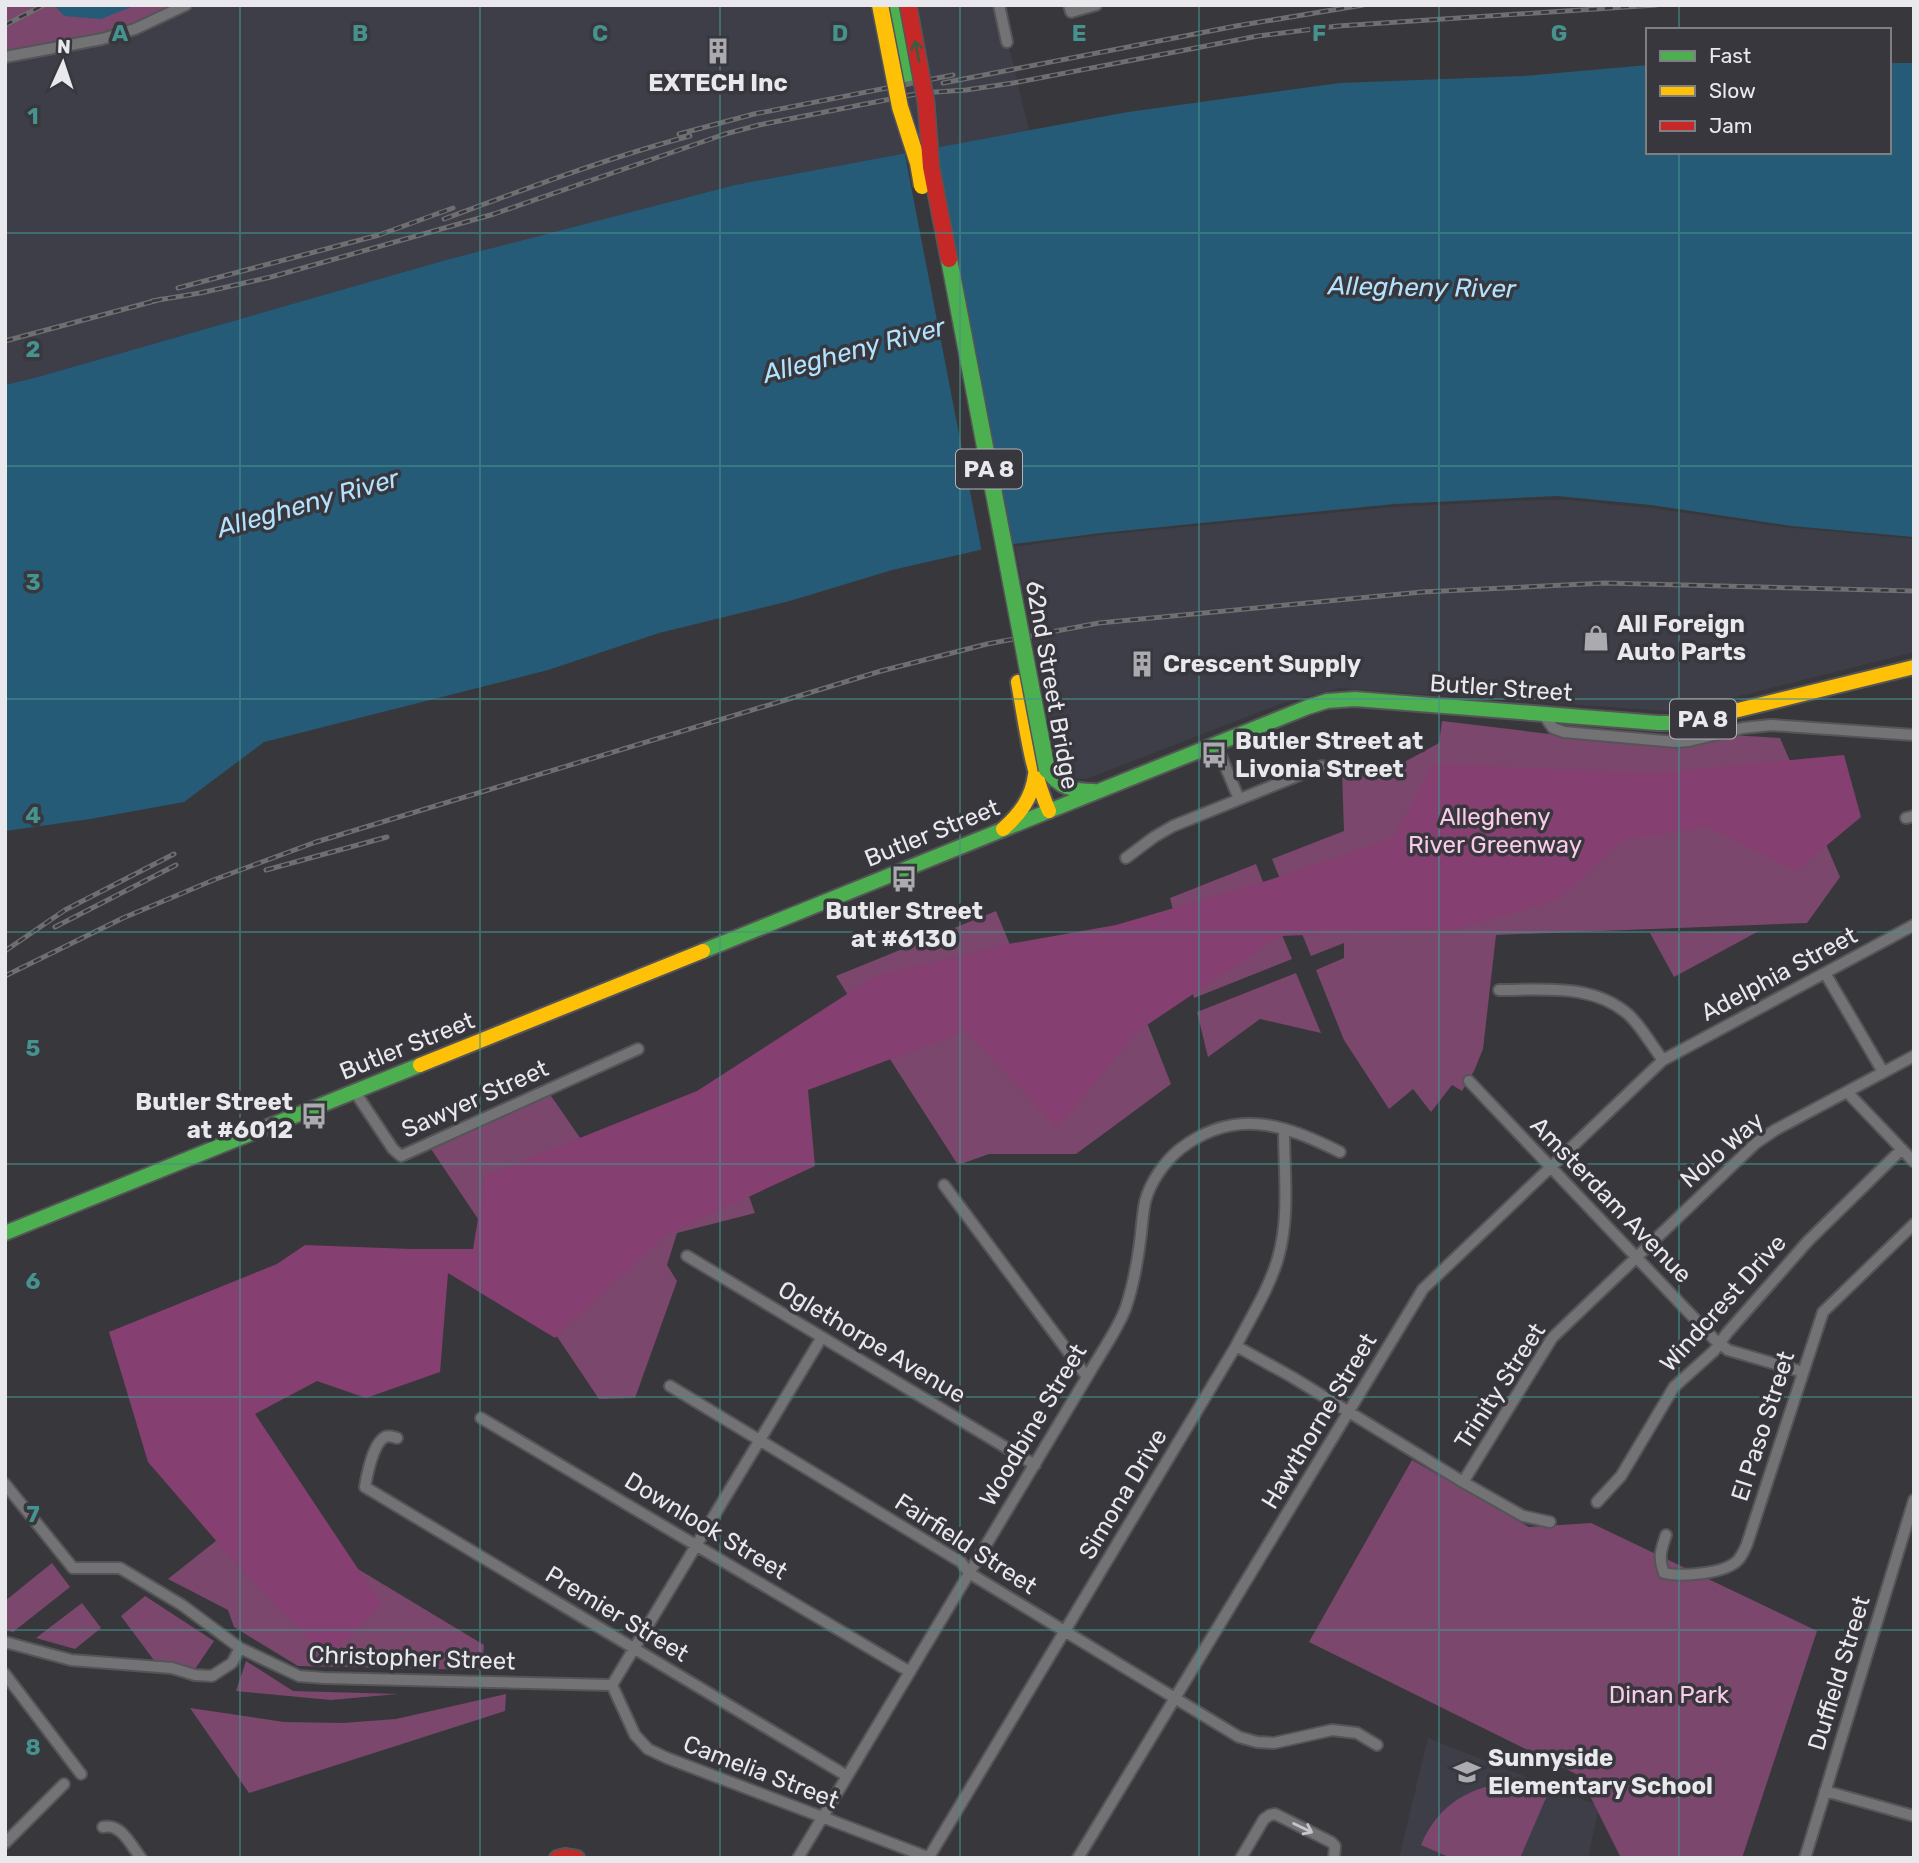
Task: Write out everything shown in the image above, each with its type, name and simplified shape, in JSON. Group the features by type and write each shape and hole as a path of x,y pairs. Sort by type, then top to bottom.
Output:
{"main road":[{"name":"62nd Street Bridge","path":"880,5 900,107 925,165"},
{"path":"894,5 925,165"},
{"name":"62nd Street Bridge","path":"908,5 926,103 925,165 1049,811"},
{"name":"Butler Street","path":"5,1233 1308,707 1355,699 1658,723 1689,722 1914,667"},
{"path":"1003,829 1022,812 1044,782"},
{"name":"PA 8","path":"1044,782 1077,791 1097,791"},
{"path":"555,1857 577,1858"}],"street":[{"path":"5,57 135,29 186,5"},
{"path":"999,5 1007,42"},
{"path":"1070,9 1096,5"},
{"path":"1543,714 1553,728 1563,732 1676,742 1752,727 1771,726 1914,735"},
{"path":"1216,744 1239,799"},
{"path":"1126,858 1163,831 1322,766"},
{"name":"Adelphia Street","path":"1663,1060 1914,925"},
{"path":"1825,973 1884,1072"},
{"path":"1499,990 1566,990 1591,994 1612,1003 1630,1017 1663,1060"},
{"name":"Sawyer Street","path":"355,1092 393,1149 401,1156 638,1049"},
{"path":"1914,1056 1847,1092 1914,1162"},
{"name":"Hawthorne Street","path":"1078,1858 1423,1289 1663,1060"},
{"name":"Amsterdam Avenue","path":"1469,1081 1719,1344 1728,1350 1803,1372"},
{"name":"Nolo Way","path":"1636,1257 1756,1143 1847,1092"},
{"name":"Woodbine Street","path":"798,1858 1035,1465 1125,1310 1135,1276 1145,1200 1157,1176 1172,1156 1193,1139 1216,1128 1239,1123 1254,1123 1307,1136 1340,1152"},
{"name":"Simona Drive","path":"930,1857 1236,1346 1263,1295 1278,1257 1284,1217 1284,1130"},
{"name":"Windcrest Drive","path":"1598,1502 1621,1476 1674,1387 1714,1350 1808,1241 1902,1149"},
{"path":"944,1185 1087,1377"},
{"name":"El Paso Street","path":"1666,1535 1660,1563 1664,1573 1676,1576 1706,1573 1738,1561 1747,1544 1823,1312 1914,1224"},
{"name":"Oglethorpe Avenue","path":"687,1256 1035,1465"},
{"name":"Trinity Street","path":"1463,1482 1552,1338 1636,1257"},
{"path":"612,1685 822,1337"},
{"path":"1236,1346 1292,1377 1463,1482 1524,1516 1550,1522"},
{"name":"Fairfield Street","path":"670,1386 964,1564 969,1573 1239,1737 1257,1742 1274,1742 1332,1730 1357,1733 1377,1745"},
{"name":"Downlook Street","path":"481,1418 910,1672"},
{"name":"Premier Street","path":"397,1438 385,1437 378,1445 365,1488 847,1776"},
{"name":"Christopher Street","path":"5,1484 73,1568 120,1568 182,1605 240,1648 299,1676 612,1685"},
{"name":"Duffield Street","path":"1805,1858 1914,1500"},
{"path":"5,1642 71,1660 172,1668 195,1675 212,1676 232,1662 240,1648"},
{"path":"5,1674 81,1774"},
{"name":"Camelia Street","path":"612,1685 635,1735 648,1749 930,1857"},
{"path":"5,1843 64,1784"},
{"path":"1825,1791 1914,1816"},
{"path":"1241,1858 1264,1819 1275,1814 1326,1839 1335,1852"},
{"path":"103,1827 111,1825 117,1828 141,1858"}],"shaded area":[{"path":"167,5 999,5 1029,131 735,185 446,260 5,385 5,51"},
{"path":"1568,500 1650,508 1783,527 1914,539 1914,652 1696,707 1667,711 1339,688 1280,704 1086,779 1072,778 1061,772 1015,547 1101,535 1394,507"},
{"name":"Sunnyside Elementary School","path":"1428,1738 1599,1806 1588,1858 1399,1858"}],"green space":[{"path":"5,5 186,5 135,29 5,57"},
{"name":"Allegheny River Greenway","path":"1442,721 1608,741 1731,735 1780,738 1840,877 1807,923 1496,935 1483,1049 1462,1091 1452,1085 1431,1112 1413,1089 1389,1109 1344,1040 1316,970 1344,958 1344,943 1311,956 1272,859 1344,831 1342,771 1381,775 1439,743"},
{"path":"1844,755 1861,817 1796,871 1708,827 1623,840 1557,900 1456,929 1280,936 1138,1031 1057,1128 966,1031 808,1090 815,1166 664,1236 555,1338 448,1273 440,1372 366,1398 317,1381 255,1414 382,1605 327,1657 237,1565 148,1462 109,1332 277,1264 305,1245 473,1249 485,1176 697,1091 875,976 1003,945 1116,925 1266,881 1393,838 1433,764 1657,773"},
{"path":"1256,864 1272,905 1181,941 1170,898"},
{"path":"996,911 1013,952 860,1014 836,976"},
{"path":"1275,918 1292,959 1194,998 1184,955"},
{"path":"1110,929 1171,1084 1076,1154 989,1154 958,1165 868,1025"},
{"path":"1759,931 1674,977 1650,933"},
{"path":"1296,973 1321,1033 1260,1019 1208,1057 1197,1012"},
{"path":"549,1093 587,1148 737,1163 755,1213 677,1233 667,1265 677,1281 635,1398 599,1399 429,1146"},
{"name":"Dinan Park","path":"1412,1460 1529,1527 1591,1523 1817,1631 1742,1858 1621,1858 1580,1776 1309,1642"},
{"path":"241,1521 318,1545 484,1645 482,1670 298,1666 234,1627 228,1610 168,1579"},
{"path":"52,1563 70,1587 13,1632 5,1630 5,1601"},
{"path":"145,1596 214,1641 195,1669 156,1663 121,1616"},
{"path":"82,1603 101,1628 75,1649 36,1638"},
{"path":"246,1661 293,1691 398,1694 331,1700 236,1691"},
{"path":"506,1694 505,1711 249,1793 190,1708 284,1722 343,1723 396,1719"},
{"path":"1501,1783 1549,1791 1520,1858 1451,1858 1421,1845 1435,1821 1452,1803 1474,1791"}],"water":[{"path":"54,5 136,5 101,19 64,16"},
{"name":"Allegheny River","path":"1891,63 1914,63 1914,537 1792,526 1651,505 1557,496 1394,504 997,546 892,570 793,600 659,633 548,670 264,742 184,802 5,831 5,385 446,260 735,185 1128,112 1340,83 1524,76 1646,65 1646,154 1891,154"}],"pier":[{"path":"935,145 998,550 982,553 904,150"}],"railway":[{"path":"5,25 44,5"},
{"path":"943,83 1236,26 1363,5"},
{"path":"152,301 271,277 494,214 725,134 921,93 1013,83 1258,36 1338,26 1656,5"},
{"path":"679,134 754,114 953,75"},
{"path":"444,219 597,164 690,136"},
{"path":"178,288 379,235 453,208"},
{"path":"5,341 162,299"},
{"path":"5,976 123,918 216,879 316,842 881,671 987,644 1099,623 1422,592 1605,583 1914,591"},
{"path":"266,870 387,837"},
{"path":"5,951 65,910 174,854"},
{"path":"55,927 176,865"}],"traffic: fast":[{"path":"894,5 908,78"},
{"path":"949,259 1047,770"},
{"path":"1049,811 1327,701 1355,699 1658,723 1679,723 1726,713"},
{"path":"1047,770 1057,781 1068,787 1094,791"},
{"path":"703,951 1049,811"},
{"path":"5,1233 420,1065"}],"traffic: slow":[{"path":"880,5 900,107 918,163 922,186"},
{"path":"1726,713 1914,667"},
{"path":"1018,682 1033,764 1049,811"},
{"path":"1003,829 1024,805 1035,775"},
{"path":"420,1065 703,951"}],"traffic: jam":[{"path":"908,5 926,102 931,167 949,259"},
{"path":"557,1858 577,1858"}],"place":[{"name":"EXTECH Inc","path":"718,51"},
{"name":"All Foreign Auto Parts","path":"1596,638"},
{"name":"Crescent Supply","path":"1142,664"},
{"name":"Butler Street at Livonia Street","path":"1214,755"},
{"name":"Butler Street at #6130","path":"904,879"},
{"name":"Butler Street at #6012","path":"314,1116"},
{"name":"Sunnyside Elementary School","path":"1467,1772"}]}
